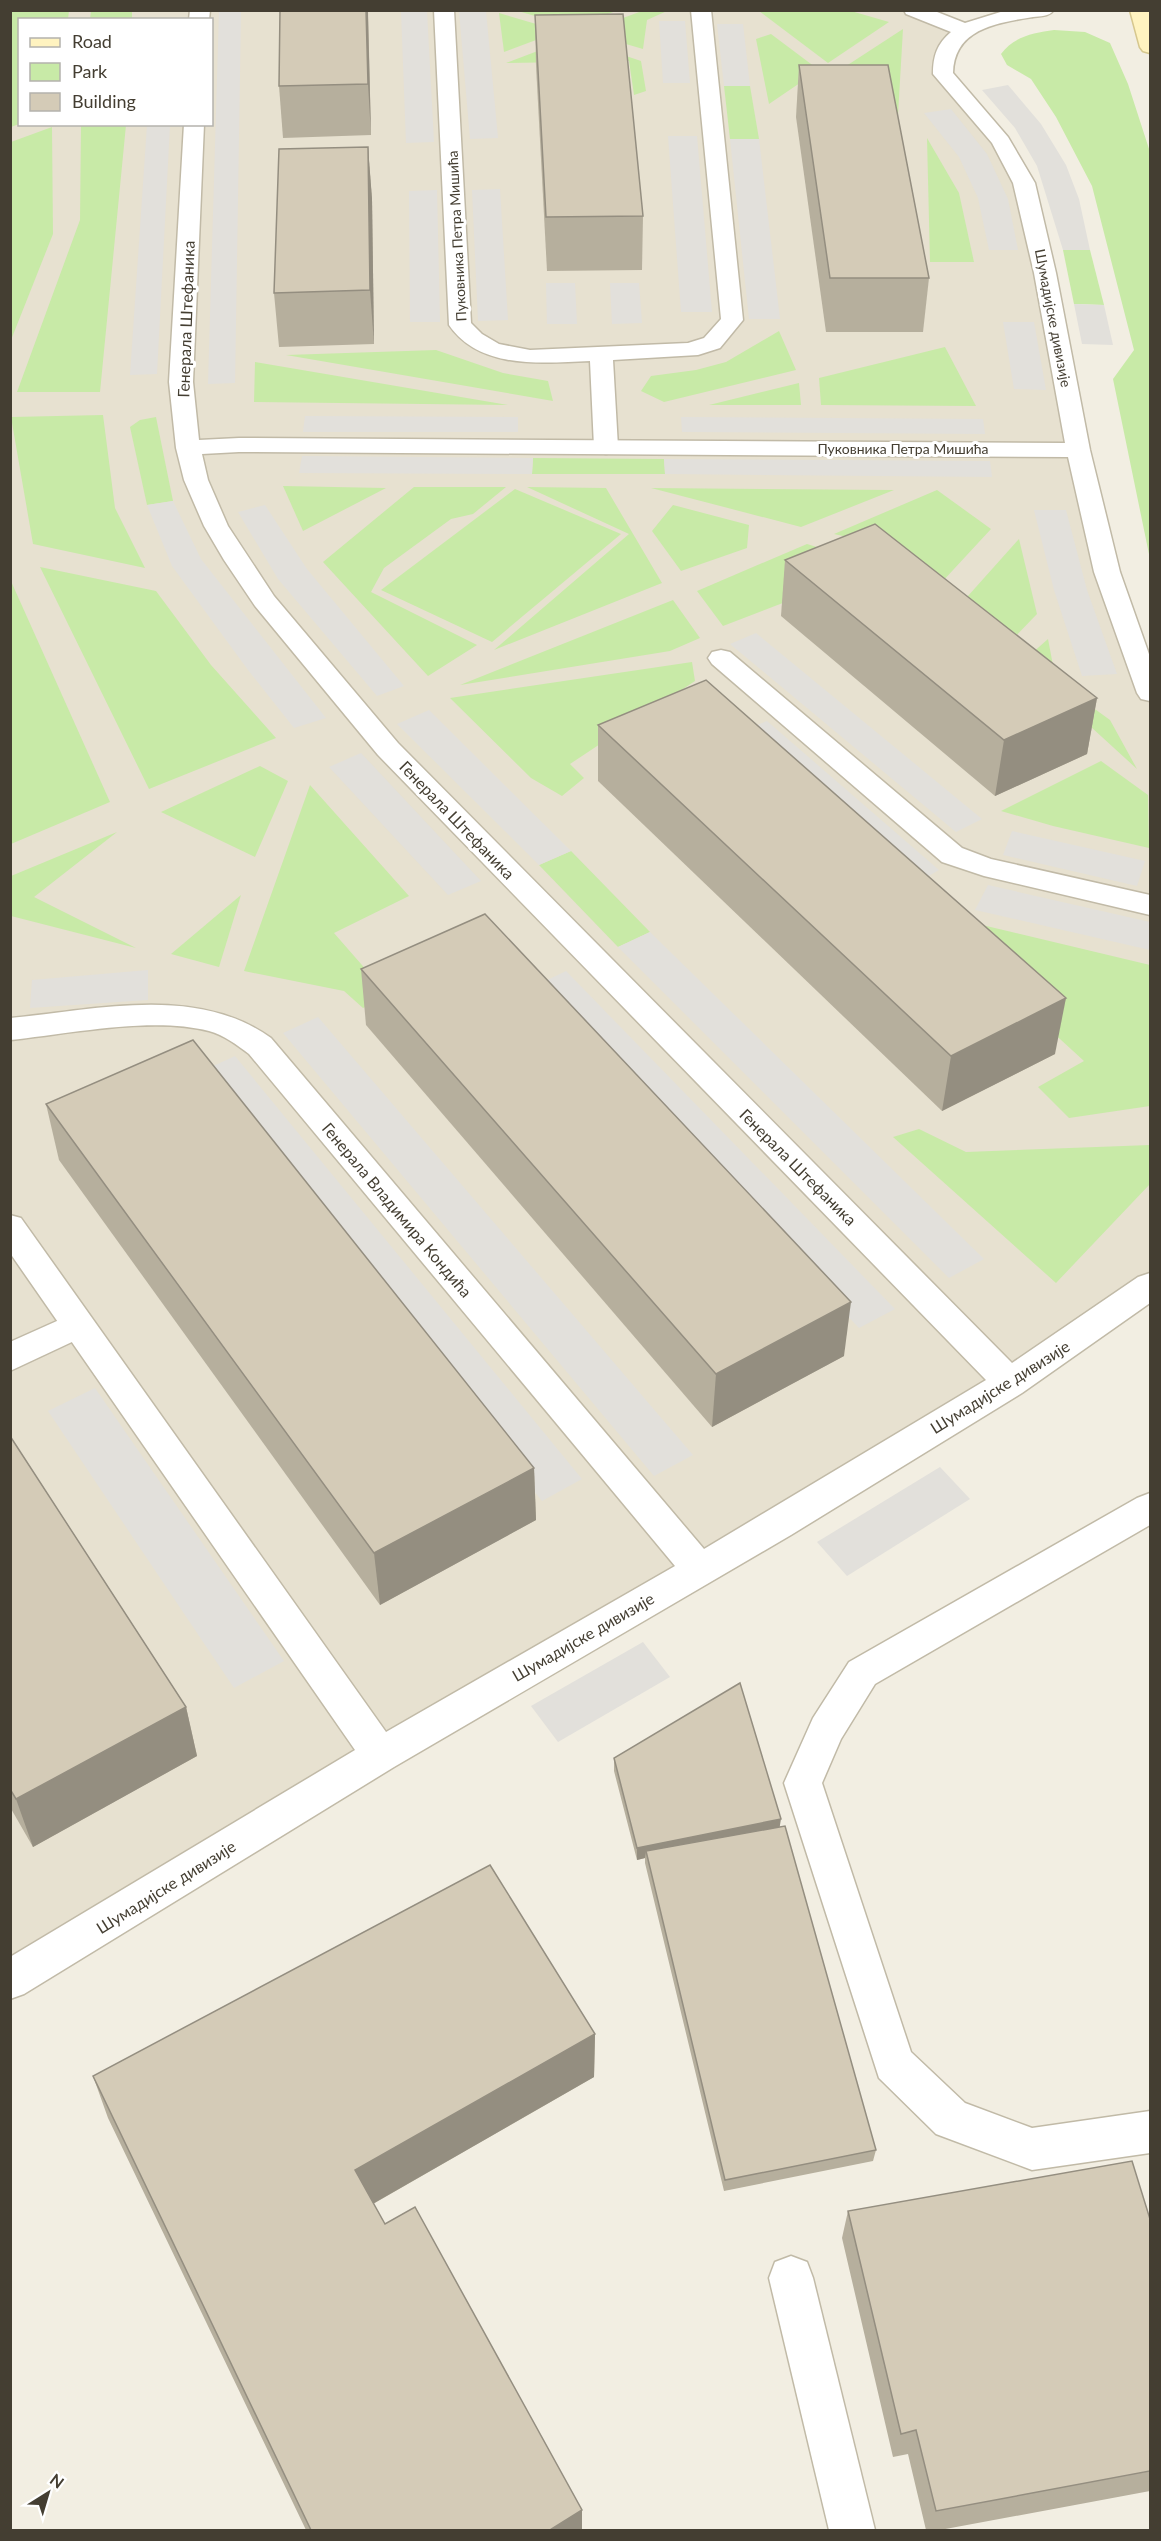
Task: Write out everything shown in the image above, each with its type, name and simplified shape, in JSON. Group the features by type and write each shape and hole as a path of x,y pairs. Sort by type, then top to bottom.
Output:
{"street":[{"name":"Пуковника Петра Мишића","path":"444,10 460,325 474,339 492,349 530,357 690,350 712,343 732,320 701,10"},
{"path":"912,10 967,31 1008,15 1045,10"},
{"path":"1139,10 1150,47"},
{"name":"Шумадијске дивизије","path":"967,31 951,41 941,63 943,75 1001,141 1024,183 1048,292 1078,450 1107,572 1150,693"},
{"name":"Генерала Штефаника","path":"194,126 181,382 188,448 196,480 216,526 237,560 264,601 360,718 1010,1383"},
{"path":"601,355 602,412 606,447"},
{"name":"Пуковника Петра Мишића","path":"188,448 240,445 1078,450"},
{"path":"721,658 952,855 984,867 1150,905"},
{"name":"Генерала Владимира Кондића","path":"10,1029 154,1017 189,1018 230,1027 260,1046 700,1570"},
{"path":"10,1227 77,1326 380,1755"},
{"name":"Шумадијске дивизије","path":"10,1980 380,1755 700,1570 1010,1383 1150,1286"},
{"path":"10,1358 77,1326"},
{"path":"1150,1509 862,1673 826,1730 803,1783 894,2064 951,2119 1032,2149 1150,2132"},
{"path":"791,2278 852,2530"}],"shaded area":[{"path":"913,10 967,31 941,63 1024,183 1130,640 1150,693 1150,1286 1110,1316 11,1980 11,11"},
{"path":"219,11 241,11 235,383 208,384"},
{"path":"401,11 427,11 434,142 406,143"},
{"path":"459,11 486,11 498,138 470,139"},
{"path":"659,21 685,21 690,83 663,83"},
{"path":"717,24 743,24 750,86 724,86"},
{"path":"1008,85 1041,124 1066,165 1079,199 1090,250 1063,250 1037,166 1015,128 982,90"},
{"path":"951,109 987,154 1008,199 1018,250 989,250 978,198 959,157 924,113"},
{"path":"147,126 170,126 157,374 130,375"},
{"path":"668,136 697,136 712,312 681,312"},
{"path":"730,139 759,139 780,319 749,319"},
{"path":"500,189 508,320 478,321 472,190"},
{"path":"437,190 440,322 410,322 409,191"},
{"path":"546,283 575,283 577,324 547,324"},
{"path":"610,283 639,283 642,323 612,324"},
{"path":"1074,304 1104,305 1113,345 1082,344"},
{"path":"1003,322 1034,322 1046,390 1014,389"},
{"path":"305,416 518,417 518,432 303,432"},
{"path":"681,417 983,419 985,434 682,432"},
{"path":"302,456 533,458 532,474 299,473"},
{"path":"664,459 990,461 992,477 665,474"},
{"path":"173,501 201,559 326,718 294,728 248,670 172,566 147,505"},
{"path":"265,505 307,569 404,686 377,696 278,579 238,512"},
{"path":"1034,510 1066,510 1087,590 1117,674 1082,676 1054,590"},
{"path":"756,633 982,819 956,832 730,644"},
{"path":"429,710 571,851 539,865 397,724"},
{"path":"767,721 939,870 910,887 738,733"},
{"path":"361,753 481,881 448,895 329,767"},
{"path":"1012,831 1145,861 1137,886 1003,855"},
{"path":"988,885 1150,922 1150,950 975,910"},
{"path":"650,932 984,1259 949,1278 618,947"},
{"path":"148,970 148,1000 30,1008 32,980"},
{"path":"566,971 895,1309 859,1328 533,987"},
{"path":"318,1017 693,1455 654,1476 283,1033"},
{"path":"235,1056 582,1479 542,1501 198,1073"},
{"path":"95,1388 284,1661 234,1688 48,1411"},
{"path":"940,1467 970,1499 847,1576 817,1542"},
{"path":"643,1642 670,1677 558,1742 531,1706"}],"green space":[{"path":"11,10 69,11 68,18 18,18 18,124 11,127"},
{"path":"91,11 132,11 132,18 90,18"},
{"path":"518,11 616,11 572,27"},
{"path":"642,11 667,11 647,20 643,49 585,32"},
{"path":"759,11 851,11 889,22 828,63"},
{"path":"499,13 560,31 504,52"},
{"path":"903,29 898,115 840,70"},
{"path":"1054,30 1085,32 1110,43 1128,84 1150,152 1150,559 1113,379 1134,350 1092,186 1056,117 1031,79 1007,65 1001,54 1018,39"},
{"path":"771,34 819,70 769,104 756,39"},
{"path":"572,38 641,61 646,91 634,95 629,61 506,63"},
{"path":"724,86 750,86 759,139 730,139"},
{"path":"81,126 126,126 100,392 17,392 80,220"},
{"path":"52,127 53,234 11,340 11,142"},
{"path":"927,138 959,193 974,262 930,262"},
{"path":"1063,250 1090,250 1104,305 1074,304"},
{"path":"779,331 796,370 664,402 641,391 651,376 696,370 726,362"},
{"path":"945,347 976,406 821,405 819,378"},
{"path":"436,350 503,373 548,381 553,401 286,355"},
{"path":"255,362 508,405 254,402"},
{"path":"799,383 801,405 709,405"},
{"path":"103,415 115,508 145,568 33,544 11,417"},
{"path":"156,417 173,501 147,505 130,427 140,420"},
{"path":"533,458 664,459 665,474 532,474"},
{"path":"283,486 386,488 303,531"},
{"path":"414,487 506,487 473,514 451,519 384,568 371,592 477,645 428,676 323,562"},
{"path":"527,487 606,488 662,583 494,650 629,534"},
{"path":"651,488 894,490 801,527"},
{"path":"515,489 621,534 492,642 381,590"},
{"path":"937,490 991,529 941,583 902,549 834,534"},
{"path":"673,505 749,525 747,548 681,571 652,531"},
{"path":"1019,539 1037,614 1006,646 959,606"},
{"path":"807,544 879,566 723,626 697,591"},
{"path":"40,567 156,591 211,665 276,738 149,789"},
{"path":"10,579 110,802 11,844 10,844"},
{"path":"673,600 700,638 670,651 460,685"},
{"path":"1048,639 1056,681 1110,720 1137,769 1021,663"},
{"path":"692,662 695,681 570,764 584,778 562,796 531,778 450,698"},
{"path":"1101,761 1148,795 1149,848 1053,826 1001,811"},
{"path":"260,766 288,781 255,857 161,812"},
{"path":"310,785 409,896 334,933 389,996 363,1008 344,991 244,971"},
{"path":"117,832 34,897 136,948 11,916 11,876"},
{"path":"571,851 650,932 618,947 539,865"},
{"path":"241,895 219,967 171,954"},
{"path":"919,910 1150,965 1150,1106 1069,1118 1038,1087 1084,1061"},
{"path":"919,1129 966,1152 1150,1145 1150,1184 1056,1283 893,1137"}],"building":[{"path":"280,10 366,10 368,84 279,86"},
{"path":"623,14 643,216 546,217 535,15"},
{"path":"799,65 888,65 929,278 830,278"},
{"path":"368,147 370,290 274,293 279,149"},
{"path":"875,524 1097,698 1004,740 785,560"},
{"path":"706,680 1066,998 951,1056 598,725"},
{"path":"485,914 851,1302 716,1374 361,969"},
{"path":"193,1040 534,1468 374,1553 46,1104"},
{"path":"10,1436 186,1707 16,1799 10,1789"},
{"path":"740,1683 781,1819 637,1848 614,1758"},
{"path":"785,1826 876,2150 725,2180 646,1851"},
{"path":"490,1865 595,2034 355,2170 385,2224 415,2207 582,2510 550,2530 311,2530 93,2076"},
{"path":"1132,2161 1150,2219 1150,2471 936,2511 916,2430 901,2434 848,2211"}]}
